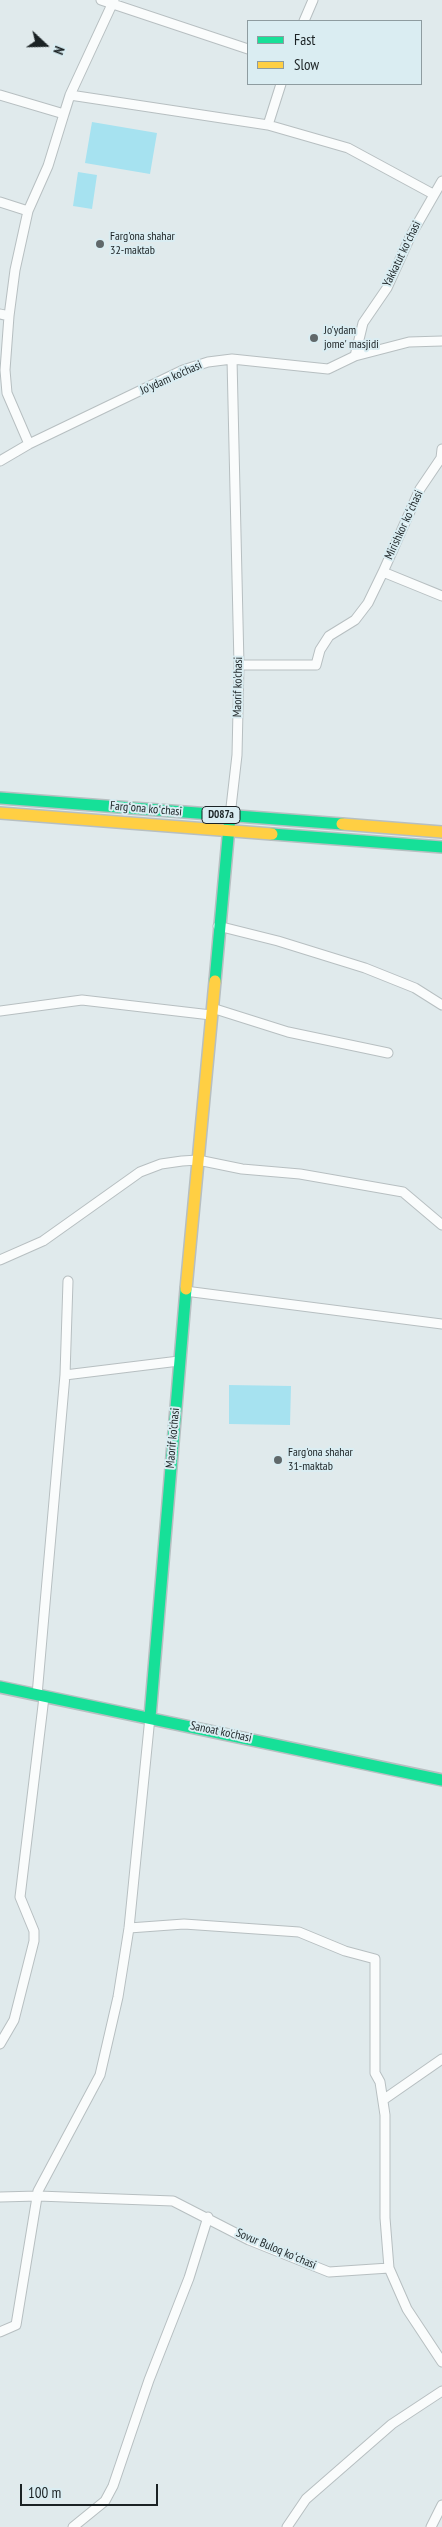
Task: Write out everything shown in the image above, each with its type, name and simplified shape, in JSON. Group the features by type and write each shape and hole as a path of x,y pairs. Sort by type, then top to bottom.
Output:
{"main road":[{"name":"Fargʻona koʻchasi","path":"0,798 442,832"},
{"name":"Fargʻona koʻchasi","path":"0,812 442,847"},
{"name":"Maorif ko'chasi","path":"150,1717 179,1362 218,926 230,816"},
{"name":"Sanoat ko'chasi","path":"0,1687 150,1717 442,1780"}],"street":[{"path":"102,0 114,2 247,49"},
{"path":"304,20 314,0"},
{"path":"29,444 3,393 5,315 28,211 48,166 70,95 114,2"},
{"path":"268,125 280,85"},
{"path":"0,95 64,114"},
{"path":"70,95 268,125 348,148 433,194"},
{"name":"Yakkatut koʻchasi","path":"355,356 363,323 387,288 411,234 442,181"},
{"path":"0,202 28,211"},
{"name":"Jo'ydam ko'chasi","path":"0,461 29,444 183,370 208,362 232,358 328,369 355,356 409,342 442,341"},
{"name":"Maorif ko'chasi","path":"230,816 237,755 240,665 232,358"},
{"name":"Mirishkor koʻchasi","path":"442,449 441,458 420,489 383,572 442,596"},
{"path":"240,665 316,665 320,650 329,636 355,620 368,603 383,572"},
{"path":"218,926 278,941 365,968 415,988 442,1005"},
{"path":"0,1011 82,1000 211,1011 288,1032 388,1052"},
{"path":"0,1260 43,1241 140,1172 161,1164 198,1160 242,1169 300,1174 403,1192 442,1225"},
{"path":"0,2044 14,2020 34,1941 34,1930 20,1897 40,1696 65,1375 68,1282"},
{"path":"186,1292 442,1324"},
{"path":"65,1375 179,1362"},
{"path":"0,2332 16,2325 38,2191 100,2075 118,1997 129,1928 150,1717"},
{"path":"129,1928 184,1924 299,1932 345,1950 375,1958 375,2073 380,2082 385,2115 385,2218 389,2268 407,2309 442,2362"},
{"path":"383,2100 442,2059"},
{"name":"Sovur Buloq koʻchasi","path":"0,2198 38,2196 173,2201 208,2217 249,2240 329,2272 389,2268"},
{"path":"73,2527 105,2501 113,2486 149,2380 189,2278 208,2217"},
{"path":"287,2527 306,2500 392,2424 442,2391"},
{"path":"431,2527 442,2505"}],"shaded area":[{"path":"92,122 157,133 150,174 85,163"},
{"path":"78,172 97,175 92,209 73,206"},
{"path":"229,1385 291,1386 290,1425 229,1424"}],"traffic: fast":[{"path":"0,798 342,824"},
{"path":"215,981 230,816"},
{"path":"272,834 442,847"},
{"path":"150,1717 186,1289"},
{"path":"0,1687 442,1780"}],"traffic: slow":[{"path":"0,813 272,834"},
{"path":"342,824 442,832"},
{"path":"186,1289 215,981"}],"place":[{"name":"Farg'ona shahar 32-maktab","path":"100,244"},
{"name":"Jo'ydam jome' masjidi","path":"314,338"},
{"name":"Farg'ona shahar 31-maktab","path":"278,1460"}]}
